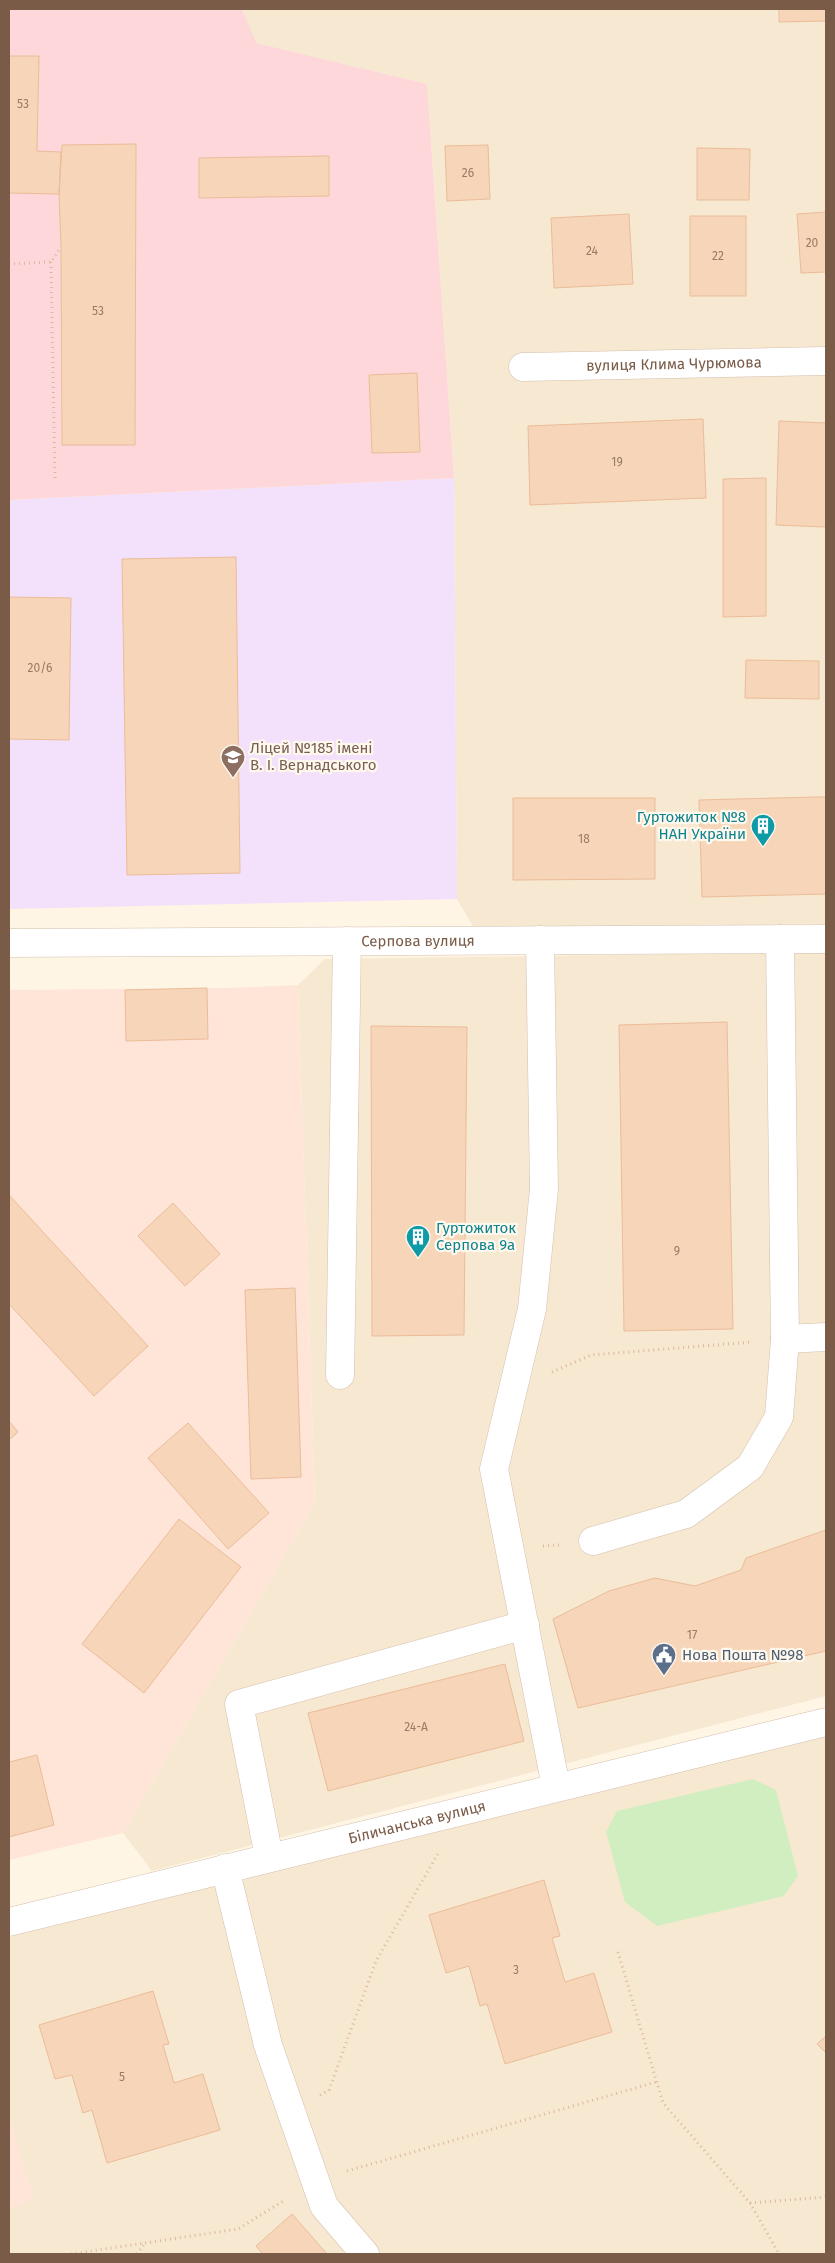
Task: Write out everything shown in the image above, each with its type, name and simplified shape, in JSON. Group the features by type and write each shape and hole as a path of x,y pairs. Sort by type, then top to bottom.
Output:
{"street":[{"name":"вулиця Клима Чурюмова","path":"522,367 826,362"},
{"path":"593,1541 686,1514 750,1466 779,1417 785,1339 780,939"},
{"name":"Серпова вулиця","path":"9,943 826,939"},
{"path":"540,940 544,1189 532,1309 494,1469 556,1788"},
{"path":"340,1376 348,941"},
{"path":"785,1339 826,1337"},
{"path":"270,1857 239,1704 525,1625"},
{"name":"Біличанська вулиця","path":"9,1922 826,1722"},
{"path":"225,1868 268,2045 324,2206 366,2254"}],"path":[{"path":"55,482 51,262 61,247"},
{"path":"9,264 51,262"},
{"path":"513,1390 591,1355 785,1339"},
{"path":"510,1550 593,1541"},
{"path":"291,2112 329,2090 376,1961 440,1851"},
{"path":"618,1952 663,2103 750,2203 779,2254"},
{"path":"71,2254 238,2228 316,2181 656,2082"},
{"path":"750,2203 826,2197"},
{"path":"137,2254 145,2243"}],"shaded area":[{"path":"9,9 242,9 256,43 427,84 454,478 9,500"},
{"path":"242,9 826,9 826,924 474,928 457,899 454,478 427,84 255,43"},
{"name":"Ліцей №185 імені В. І. Вернадського","path":"454,478 457,899 9,909 9,500"},
{"path":"826,952 826,1696 152,1871 123,1833 315,1503 298,985 325,959"},
{"path":"298,985 315,1503 123,1833 9,1860 9,990 228,988"},
{"path":"826,1734 826,2254 9,2254 9,1934"},
{"path":"9,2115 34,2199 9,2209"}],"green space":[{"path":"753,1779 776,1790 798,1876 784,1896 657,1926 625,1902 606,1832 617,1811"}],"building":[{"path":"779,9 826,9 826,21 779,22"},
{"path":"9,56 39,56 37,151 61,152 59,194 9,193"},
{"path":"136,144 135,445 62,445 59,194 62,145"},
{"path":"488,145 490,199 447,201 445,146"},
{"path":"697,148 750,149 749,200 697,200"},
{"path":"329,156 329,196 199,198 199,158"},
{"path":"826,212 826,272 801,273 797,214"},
{"path":"629,214 633,284 554,288 551,218"},
{"path":"690,216 746,216 746,296 690,296"},
{"path":"417,373 420,452 372,453 369,375"},
{"path":"703,419 706,498 530,505 528,426"},
{"path":"779,421 826,423 826,527 776,525"},
{"path":"766,478 766,616 723,617 723,479"},
{"path":"236,557 240,873 127,875 122,559"},
{"path":"9,597 71,598 69,740 9,739"},
{"path":"746,660 819,661 819,699 745,698"},
{"name":"Гуртожиток №8 НАН України","path":"826,797 826,894 702,897 699,800"},
{"path":"513,798 655,798 655,879 513,880"},
{"path":"207,988 208,1039 126,1041 125,990"},
{"path":"727,1022 733,1329 624,1331 619,1025"},
{"name":"Гуртожиток Серпова 9а","path":"371,1026 467,1027 464,1335 372,1336"},
{"path":"9,1195 148,1346 94,1396 9,1304"},
{"path":"173,1203 220,1254 185,1286 138,1236"},
{"path":"295,1288 301,1477 251,1479 245,1290"},
{"path":"9,1421 18,1432 9,1440"},
{"path":"188,1423 269,1513 228,1549 148,1458"},
{"path":"179,1519 241,1567 144,1693 82,1644"},
{"path":"826,1530 826,1651 578,1708 553,1619 609,1591 655,1578 695,1586 741,1570 746,1558"},
{"path":"505,1664 524,1741 328,1791 308,1713"},
{"path":"37,1755 54,1825 9,1837 9,1762"},
{"path":"544,1880 560,1936 552,1938 565,1982 594,1973 612,2032 505,2064 487,2004 480,2006 469,1966 446,1973 429,1915"},
{"path":"153,1991 169,2044 163,2045 174,2083 203,2074 220,2130 107,2163 92,2110 83,2113 72,2075 55,2079 39,2025"},
{"path":"826,2036 826,2053 817,2044"},
{"path":"292,2214 327,2254 263,2254 256,2246"}],"place":[{"name":"Ліцей №185 імені В. І. Вернадського","path":"233,778"},
{"name":"Гуртожиток №8 НАН України","path":"763,847"},
{"name":"Гуртожиток Серпова 9а","path":"418,1258"},
{"name":"Нова Пошта №98","path":"664,1676"}]}
